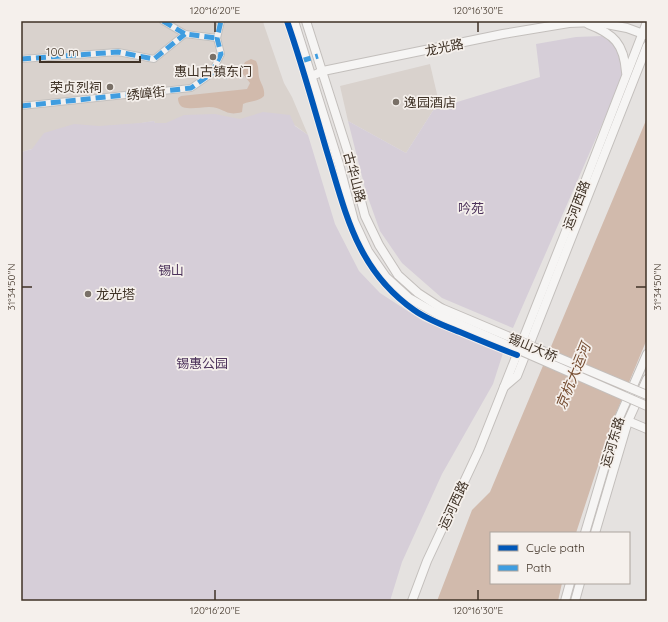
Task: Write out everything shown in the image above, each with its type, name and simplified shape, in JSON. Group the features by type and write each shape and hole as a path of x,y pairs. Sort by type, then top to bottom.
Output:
{"main road":[{"name":"古华山路","path":"294,21 339,164 354,222 368,252 386,277 409,298 440,312"},
{"name":"古华山路","path":"306,21 350,159 365,216 378,245 398,275 440,312"},
{"name":"龙光路","path":"312,76 323,71 503,34 569,23 596,22 627,28 645,34"},
{"name":"运河西路","path":"412,601 426,561 479,450 627,75 645,34 647,22"},
{"path":"584,23 610,35 619,44 625,55 627,75"},
{"name":"运河西路","path":"504,387 517,376 647,46"},
{"name":"锡山大桥","path":"440,312 647,395"},
{"name":"锡山大桥","path":"440,312 647,406"},
{"name":"运河东路","path":"585,532 619,418 647,354"},
{"name":"运河东路","path":"595,532 628,421 647,379"},
{"path":"628,421 647,429"},
{"path":"565,601 570,584"},
{"path":"575,601 580,584"}],"street":[{"path":"163,21 185,34 216,38"},
{"name":"绣嶂街","path":"21,106 191,88 211,74 221,54 216,38 221,21"},
{"path":"21,59 118,52 154,60 185,34"}],"shaded area":[{"path":"21,21 263,21 284,83 292,97 308,135 286,119 259,118 157,130 154,121 104,129 21,152"},
{"path":"430,64 440,107 434,109 406,153 348,121 340,86"}],"green space":[{"name":"吟苑","path":"602,36 619,52 623,61 624,74 513,328 442,298 402,263 380,231 366,192 348,121 406,153 434,109 540,77 536,44 576,37"},
{"name":"锡惠公园","path":"263,112 290,115 295,126 308,135 335,224 359,271 380,293 423,321 503,353 493,384 442,474 402,562 390,601 21,601 21,152 32,149 44,133 74,124 99,126 154,121 155,123 166,123 184,115 215,114 240,119"}],"water":[{"path":"251,59 257,63 259,77 264,90 264,96 257,100 243,104 242,112 228,113 214,107 185,108 179,104 178,98 181,96 247,89 250,83 243,74 242,68 245,62"},
{"name":"京杭大运河","path":"647,118 647,339 612,423 576,532 490,532 490,584 562,584 558,601 437,601 472,510 490,492"}],"marked path":[{"path":"163,21 185,34 217,38"},
{"path":"21,106 191,88 211,74 221,54 217,38 221,21"},
{"path":"21,59 118,52 154,59 185,34"},
{"path":"301,61 318,56"}],"cycle path":[{"path":"287,21 348,219 366,259 379,277 395,294 425,317 517,355"}],"place":[{"name":"惠山古镇东门","path":"213,57"},
{"name":"荣贞烈祠","path":"110,87"},
{"name":"逸园酒店","path":"396,102"},
{"name":"龙光塔","path":"88,294"}],"park label":[{"name":"锡山","path":"171,270"}]}
